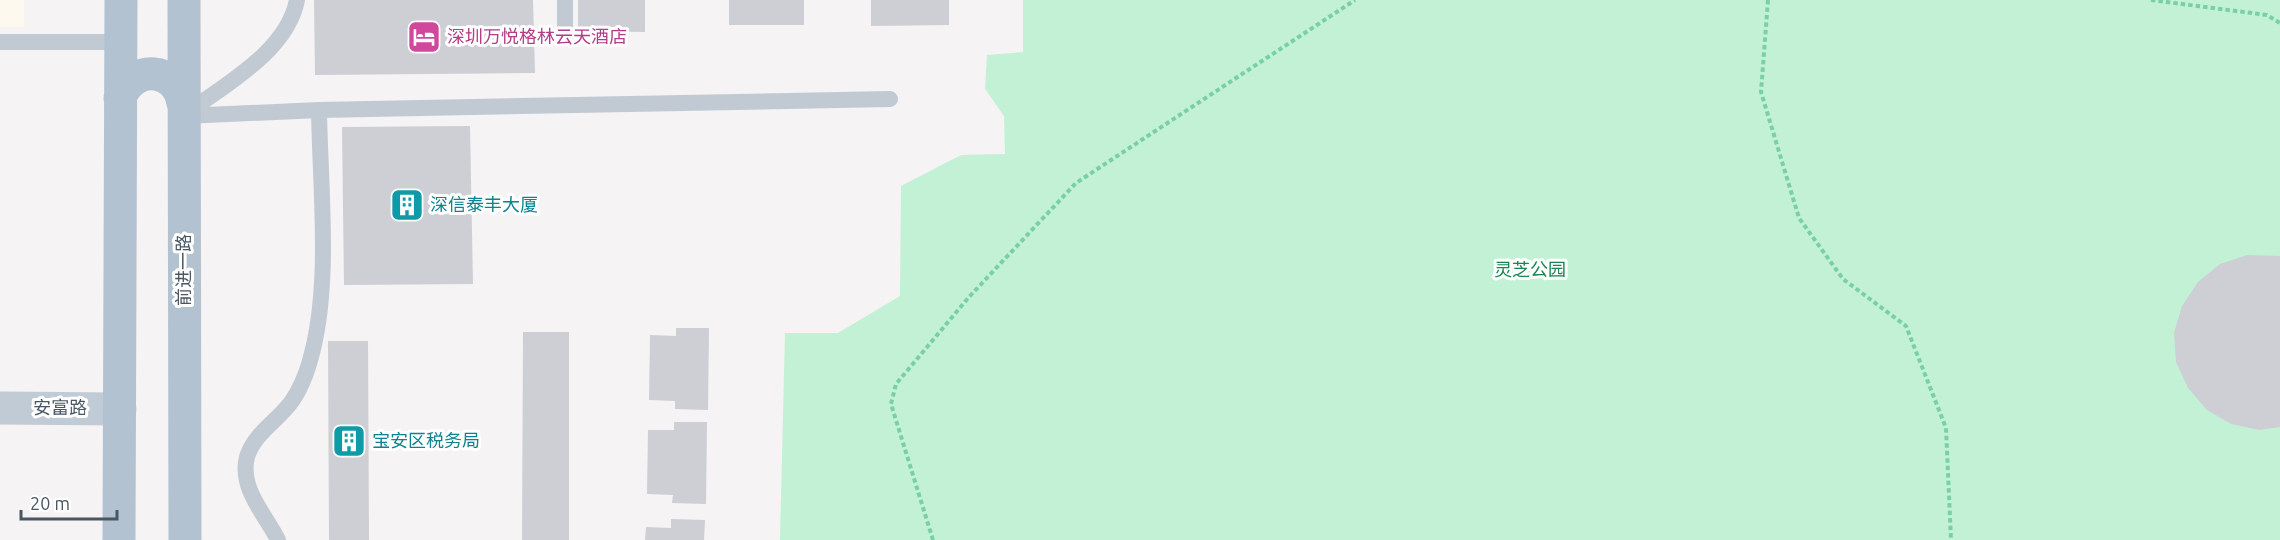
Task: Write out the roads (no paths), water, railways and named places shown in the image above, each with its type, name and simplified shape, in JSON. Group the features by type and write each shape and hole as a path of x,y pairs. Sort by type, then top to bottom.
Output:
{"main road":[{"path":"119,540 121,0"},
{"name":"前进一路","path":"184,0 185,540"},
{"path":"120,98 130,81 149,72 170,78 177,86 183,110"}],"street":[{"name":"安富路","path":"0,408 120,409"}],"lane":[{"path":"183,110 274,47 294,14 297,0"},
{"path":"565,0 565,28"},
{"path":"0,42 121,42"},
{"path":"183,110 319,111 890,99"},
{"path":"278,540 257,506 247,483 247,458 260,434 293,400 309,365 323,303 319,111"}],"place":[{"name":"深圳万悦格林云天酒店","path":"424,37"},
{"name":"深信泰丰大厦","path":"407,205"},
{"name":"宝安区税务局","path":"349,441"}],"park label":[{"name":"灵芝公园","path":"1530,270"}]}
